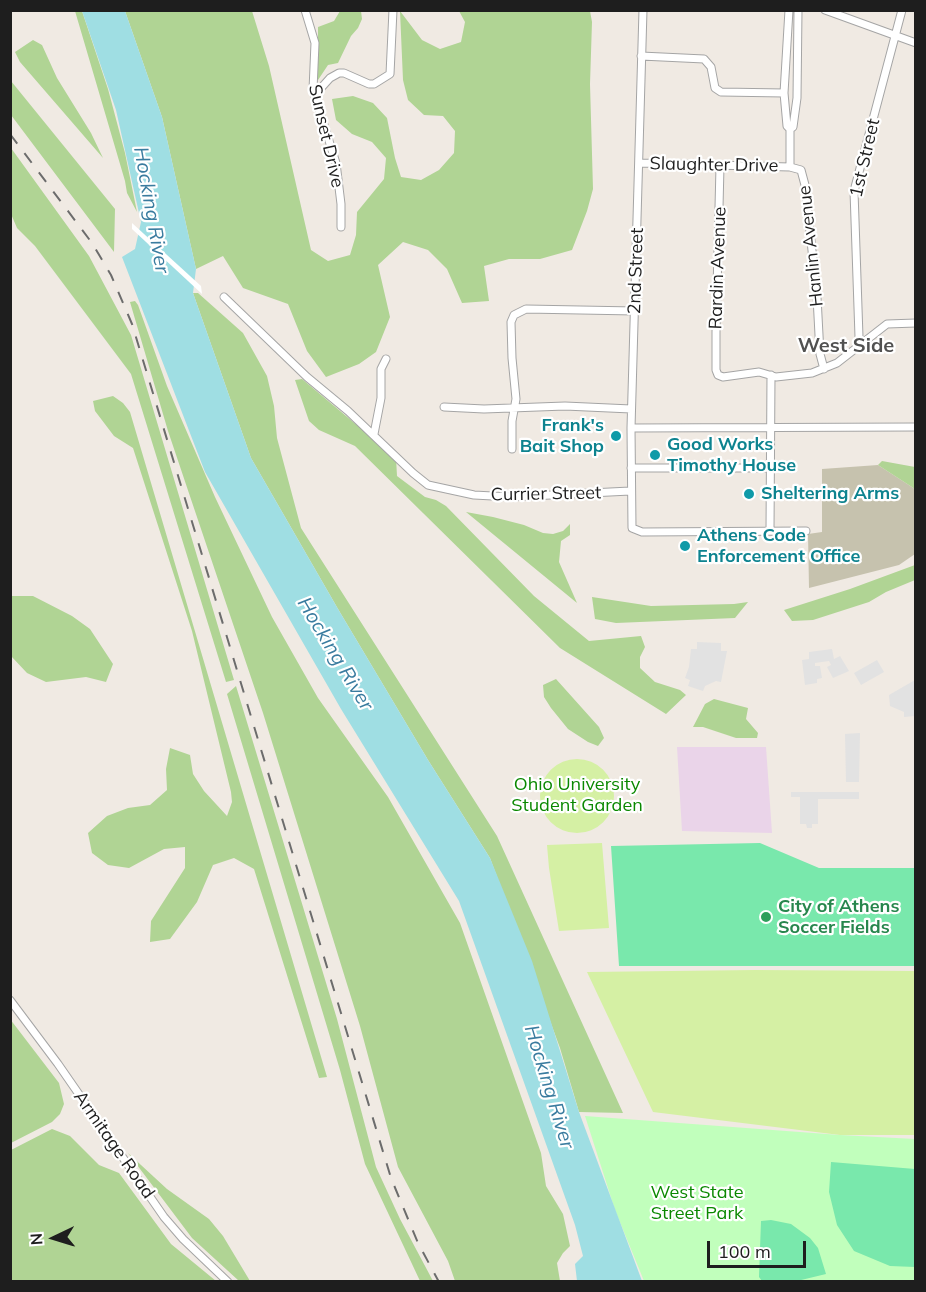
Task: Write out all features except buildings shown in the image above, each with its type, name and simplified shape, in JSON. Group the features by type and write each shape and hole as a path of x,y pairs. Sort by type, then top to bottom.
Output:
{"street":[{"name":"Sunset Drive","path":"305,10 315,43 313,90 336,163 341,227"},
{"path":"313,90 321,88 330,78 339,73 369,84 374,84 390,74 393,10"},
{"name":"2nd Street","path":"643,10 631,428 630,491 633,530 642,532 770,530"},
{"path":"789,10 784,93 787,126 790,129 790,167"},
{"path":"790,129 793,127 796,111 798,10"},
{"path":"825,10 915,43"},
{"name":"1st Street","path":"862,344 859,326 854,191 902,10"},
{"path":"641,56 704,59 710,65 716,88 721,92 784,93"},
{"name":"Slaughter Drive","path":"639,163 790,167"},
{"name":"Rardin Avenue","path":"720,166 716,370 718,375 723,377 757,372 771,375"},
{"name":"Hanlin Avenue","path":"790,167 801,170 804,177 817,297 820,354 824,369"},
{"name":"Currier Street","path":"224,297 307,376 428,484 474,495 511,497 630,491"},
{"path":"512,449 512,421 516,391 511,322 516,312 526,309 635,311"},
{"path":"806,531 770,530 771,375 802,375 824,369 837,363 889,323 915,323"},
{"path":"374,434 381,398 381,369 386,359"},
{"path":"444,407 471,409 565,406 632,409"},
{"path":"631,428 915,427"},
{"path":"631,468 770,468"},
{"name":"Armitage Road","path":"10,1000 58,1064 164,1217 183,1239 228,1281"}],"shaded area":[{"path":"878,465 915,489 915,554 899,565 809,588 808,534 822,532 822,469"},
{"path":"697,642 721,643 721,651 727,651 721,682 716,681 705,686 703,691 688,686 690,680 685,678 691,649 697,649"},
{"path":"832,649 834,659 840,656 849,671 833,678 827,667 831,665 829,661 815,663 815,666 820,666 822,678 817,679 817,683 805,685 802,660 809,659 809,652"},
{"path":"877,660 884,672 861,685 854,673"},
{"path":"915,680 915,716 904,717 904,712 890,706 889,695"},
{"path":"860,733 859,782 846,782 845,734"},
{"path":"677,747 766,747 772,833 682,831"},
{"path":"791,792 859,792 859,799 818,799 818,824 812,824 812,828 807,828 806,824 800,824 800,797 791,797"}],"green space":[{"path":"75,11 82,11 108,89 125,153 137,212 127,193"},
{"path":"125,11 252,11 269,66 311,250 328,261 350,255 356,235 357,212 384,179 386,158 372,142 352,134 336,120 332,99 353,96 373,103 387,118 401,177 421,180 439,170 454,153 455,131 443,116 424,115 408,100 403,80 400,11 422,40 440,49 461,42 465,22 459,11 590,11 592,22 590,84 593,189 572,250 540,259 509,259 484,266 489,301 462,303 447,269 428,250 403,242 378,265 390,317 376,352 359,364 326,377 307,351 288,304 243,288 223,256 196,269 162,117"},
{"path":"340,11 361,11 362,19 338,63 328,65 318,80 318,27 334,21"},
{"path":"33,40 42,45 57,78 91,133 103,158 20,62 15,52"},
{"path":"11,81 115,209 114,252 11,115"},
{"path":"11,148 89,256 131,335 234,680 226,682 131,374 35,246 17,228 11,214"},
{"path":"193,293 198,293 243,333 267,376 274,406 277,438 301,528 497,836 623,1113 579,1112 560,1048 490,858 428,760 251,458"},
{"path":"135,301 167,386 215,497 272,617 318,698 388,797 460,923 541,1153 546,1186 563,1214 570,1246 557,1263 560,1281 455,1281 448,1261 398,1167 360,1026 263,713 168,431 130,302"},
{"path":"302,379 396,458 397,476 425,497 446,506 534,596 589,641 641,636 645,647 640,657 640,668 655,682 680,690 686,695 666,714 560,648 355,446 319,430 309,421 295,380"},
{"path":"113,396 130,412 327,1077 319,1078 254,869 234,858 213,865 197,902 170,939 150,942 151,921 185,868 185,847 164,849 129,868 108,865 92,853 88,833 107,816 128,808 150,805 167,790 166,769 170,748 190,755 193,774 204,791 227,816 232,802 192,631 133,448 114,436 95,411 93,401"},
{"path":"882,461 915,467 915,489 878,465"},
{"path":"466,512 524,525 543,533 553,534 563,531 570,524 570,535 561,541 559,562 577,603"},
{"path":"915,565 915,580 869,602 813,620 792,621 784,610 850,589"},
{"path":"10,596 33,596 72,616 90,629 113,664 106,682 86,677 46,682 27,673 11,656"},
{"path":"592,597 651,606 748,602 735,618 616,623 595,619"},
{"path":"556,679 599,727 604,738 598,746 568,729 544,697 543,685"},
{"path":"236,686 337,1019 376,1167 433,1281 420,1281 365,1164 340,1070 227,694"},
{"path":"714,699 748,708 746,719 758,733 757,738 736,738 703,727 693,727 705,704"},
{"name":"Ohio University Student Garden","path":"577,759 598,765 608,775 614,796 608,817 598,827 577,833 556,827 546,817 540,796 546,775 556,765"},
{"name":"Ohio University Student Garden","path":"602,843 609,928 559,931 547,845"},
{"name":"City of Athens Soccer Fields","path":"760,843 819,868 915,868 915,966 619,966 611,846"},
{"path":"915,971 915,1135 840,1135 653,1112 587,972"},
{"path":"10,1019 59,1083 64,1104 60,1114 52,1122 11,1143"},
{"name":"West State Street Park","path":"585,1116 915,1139 915,1281 644,1281 615,1210"},
{"path":"52,1129 70,1136 99,1165 119,1173 171,1244 216,1281 11,1281 11,1150"},
{"path":"128,1153 167,1189 209,1219 223,1236 250,1281 239,1281 192,1238"},
{"path":"831,1162 915,1169 915,1267 890,1266 854,1251 837,1225 829,1192"},
{"path":"771,1220 791,1224 810,1238 818,1248 826,1274 797,1281 762,1281 759,1277 761,1221"}],"water":[{"name":"Hocking River","path":"82,11 125,11 162,117 196,269 193,293 251,458 428,760 490,858 532,961 579,1112 642,1281 577,1281 575,1264 583,1256 575,1225 459,901 341,709 205,472 122,257 135,249 141,222 116,110"}],"pier":[{"path":"132,223 201,286 202,294 132,229"}],"railway":[{"path":"10,134 92,243 111,275 132,324 391,1178 418,1243 439,1282"}],"place":[{"name":"Frank's Bait Shop","path":"616,436"},
{"name":"Good Works Timothy House","path":"655,455"},
{"name":"Sheltering Arms","path":"749,494"},
{"name":"Athens Code Enforcement Office","path":"685,546"},
{"name":"City of Athens Soccer Fields","path":"766,917"}],"district":[{"name":"West Side","path":"846,346"}]}
